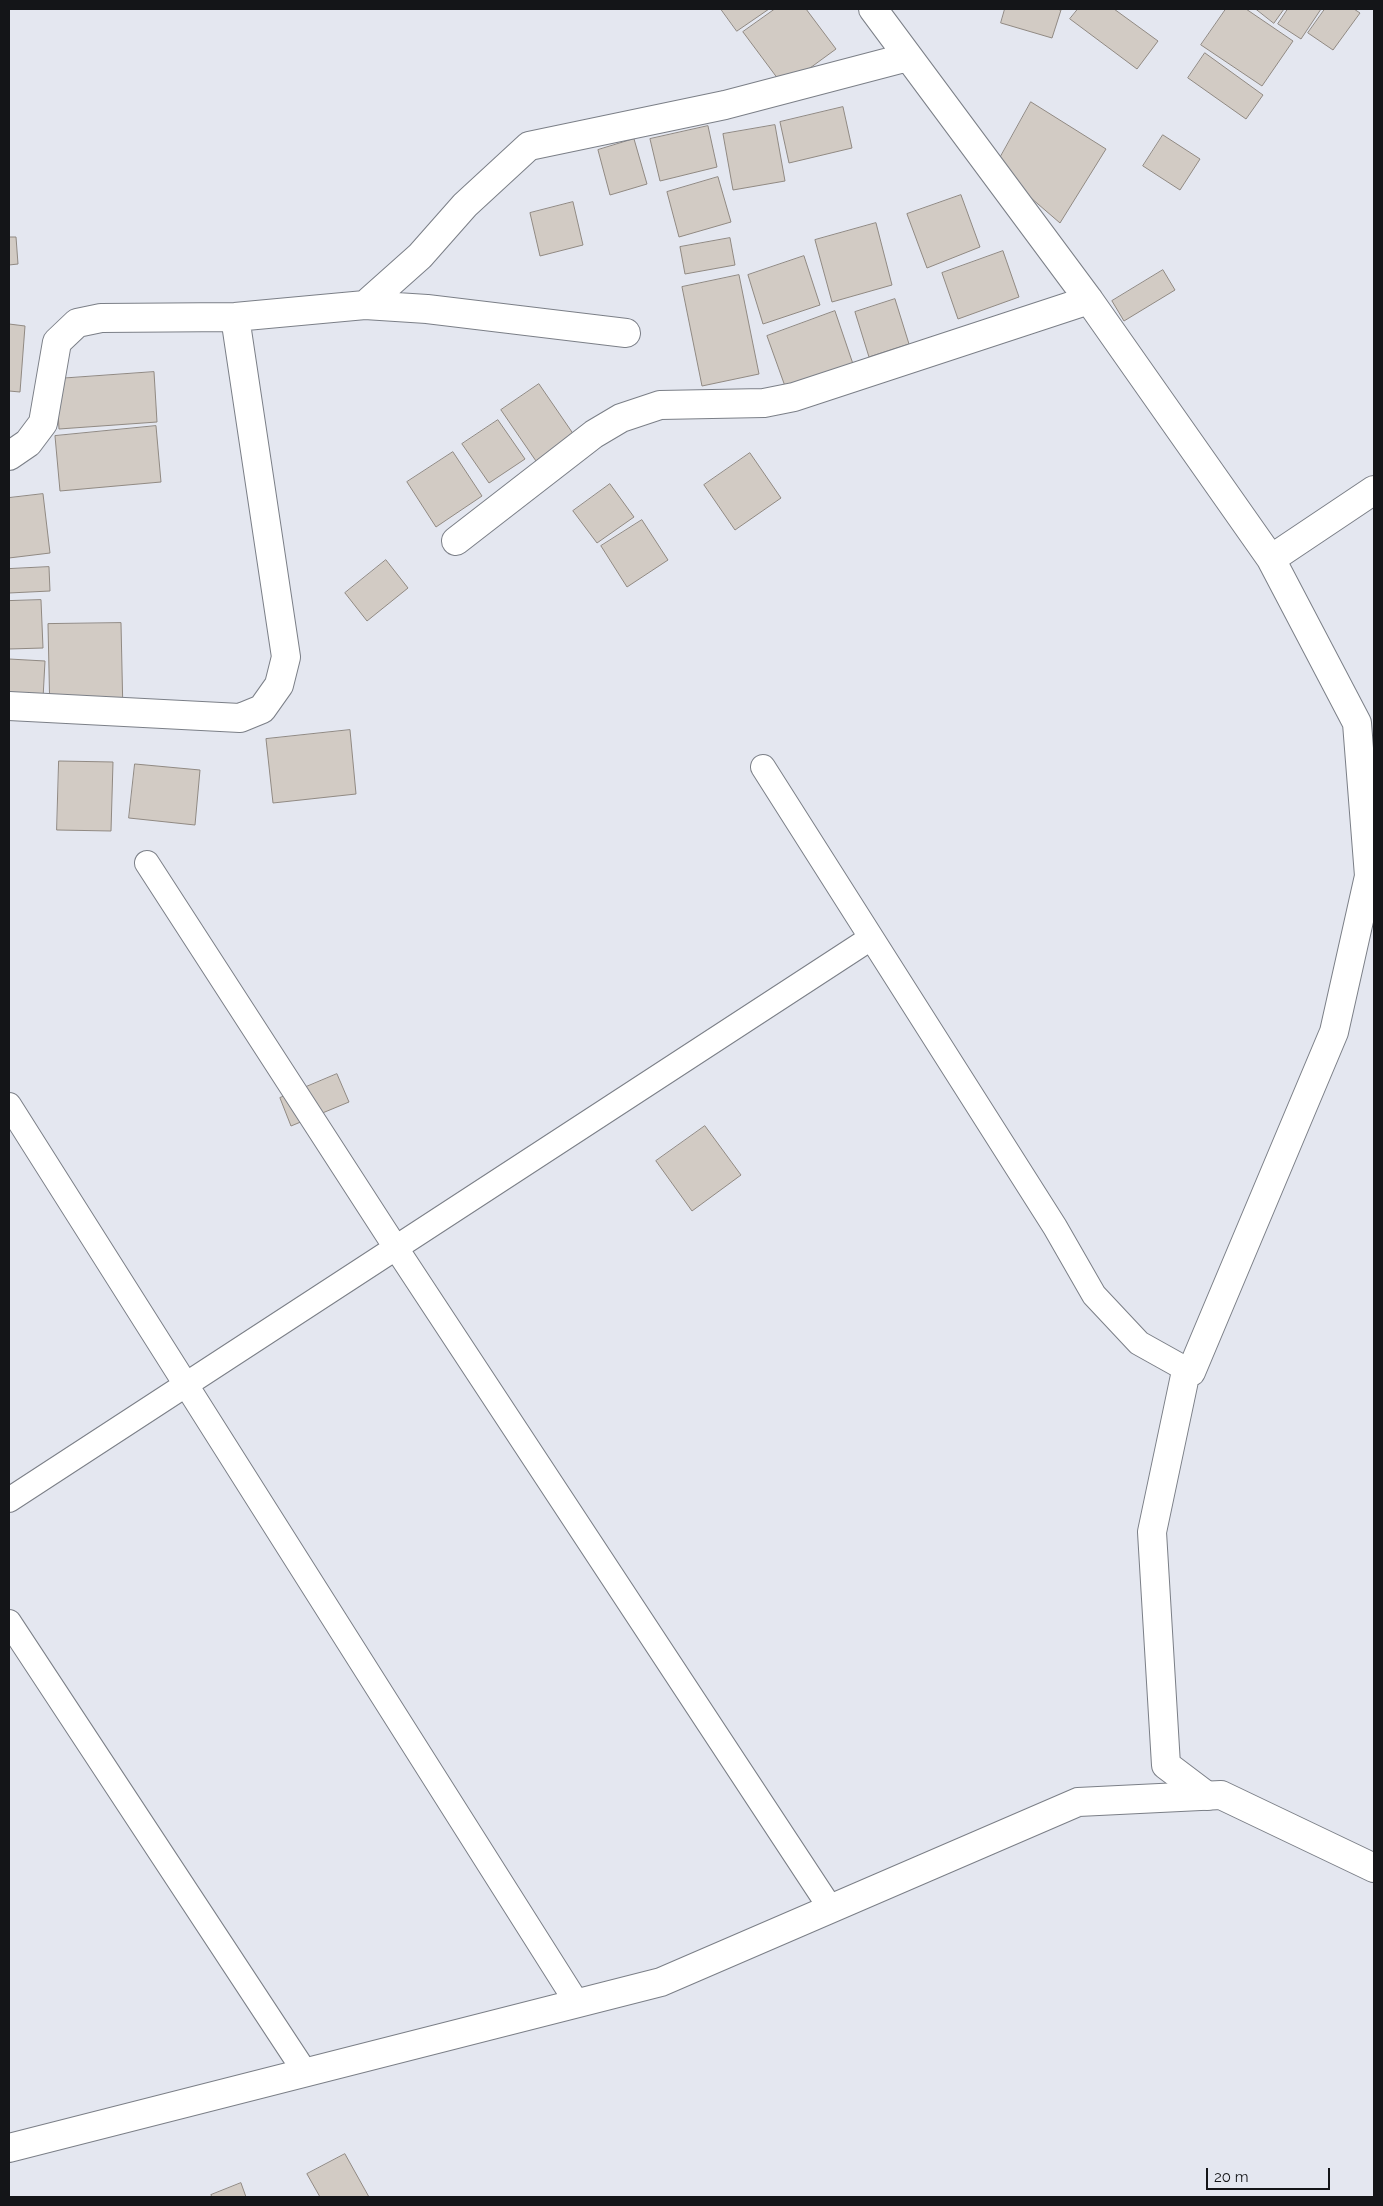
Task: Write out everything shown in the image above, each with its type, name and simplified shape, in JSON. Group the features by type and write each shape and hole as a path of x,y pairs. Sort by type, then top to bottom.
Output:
{"street":[{"path":"873,9 1089,300 1271,559 1357,723 1370,876 1334,1032 1191,1372 1186,1371 1152,1532 1166,1765 1207,1796"},
{"path":"366,305 420,256 465,205 529,146 726,105 908,58"},
{"path":"456,541 594,434 621,418 660,405 764,403 794,397 1089,300"},
{"path":"9,456 28,443 44,423 57,342 77,323 101,318 235,316 366,305 427,310 626,333"},
{"path":"9,706 240,718 262,709 279,685 286,657 235,316"},
{"path":"1271,559 1374,490"},
{"path":"9,2148 661,1982 1078,1802 1221,1795 1374,1868"}],"lane":[{"path":"763,767 1055,1227 1094,1295 1139,1343 1191,1372"},
{"path":"147,863 396,1248 831,1909"},
{"path":"9,1500 871,938"},
{"path":"9,1105 578,2003"},
{"path":"9,1622 305,2072"}],"building":[{"path":"721,9 769,9 737,31"},
{"path":"775,9 806,9 836,49 784,87 743,32"},
{"path":"1005,9 1061,10 1052,38 1001,23"},
{"path":"1078,9 1114,9 1158,41 1137,69 1070,19"},
{"path":"1226,9 1246,9 1293,41 1262,86 1201,45"},
{"path":"1256,9 1284,9 1274,23"},
{"path":"1288,9 1321,9 1301,39 1278,24"},
{"path":"1325,9 1354,9 1360,13 1333,50 1308,33"},
{"path":"1205,53 1263,95 1246,119 1188,78"},
{"path":"1031,102 1106,149 1060,223 995,167"},
{"path":"843,107 852,148 789,163 780,122"},
{"path":"775,125 785,181 733,190 723,134"},
{"path":"708,126 717,167 660,181 650,139"},
{"path":"1163,135 1200,159 1180,190 1143,166"},
{"path":"634,139 647,184 610,195 598,150"},
{"path":"718,177 731,222 679,237 667,192"},
{"path":"961,195 980,247 927,268 907,214"},
{"path":"573,202 583,245 540,256 530,213"},
{"path":"876,223 892,285 832,302 815,240"},
{"path":"9,237 16,237 18,264 9,265"},
{"path":"730,238 735,265 685,274 680,247"},
{"path":"1003,251 1019,297 958,319 942,273"},
{"path":"804,256 820,305 763,324 748,275"},
{"path":"1163,270 1175,290 1124,321 1112,301"},
{"path":"739,275 759,374 702,386 682,287"},
{"path":"895,299 909,344 869,357 855,312"},
{"path":"835,311 853,364 786,389 767,336"},
{"path":"9,324 25,326 20,392 9,391"},
{"path":"154,372 157,422 59,429 56,379"},
{"path":"539,384 574,435 536,461 501,410"},
{"path":"498,420 525,459 489,483 462,444"},
{"path":"156,426 161,482 60,491 55,436"},
{"path":"453,452 482,496 436,527 407,482"},
{"path":"750,453 781,498 735,530 704,485"},
{"path":"610,484 634,517 597,543 573,511"},
{"path":"43,494 50,553 9,558 9,498"},
{"path":"642,520 668,560 627,587 601,546"},
{"path":"386,560 408,588 367,621 345,593"},
{"path":"49,567 50,591 9,593 9,569"},
{"path":"41,600 43,648 9,649 9,601"},
{"path":"121,623 123,715 50,717 48,624"},
{"path":"9,659 45,661 42,717 9,715"},
{"path":"350,730 356,794 273,803 266,739"},
{"path":"59,761 113,762 111,831 57,830"},
{"path":"135,764 200,770 195,825 129,818"},
{"path":"337,1074 349,1102 291,1126 280,1098"},
{"path":"705,1126 741,1175 692,1211 656,1161"},
{"path":"345,2154 369,2197 320,2197 307,2174"},
{"path":"241,2183 246,2197 212,2197 211,2195"}]}
